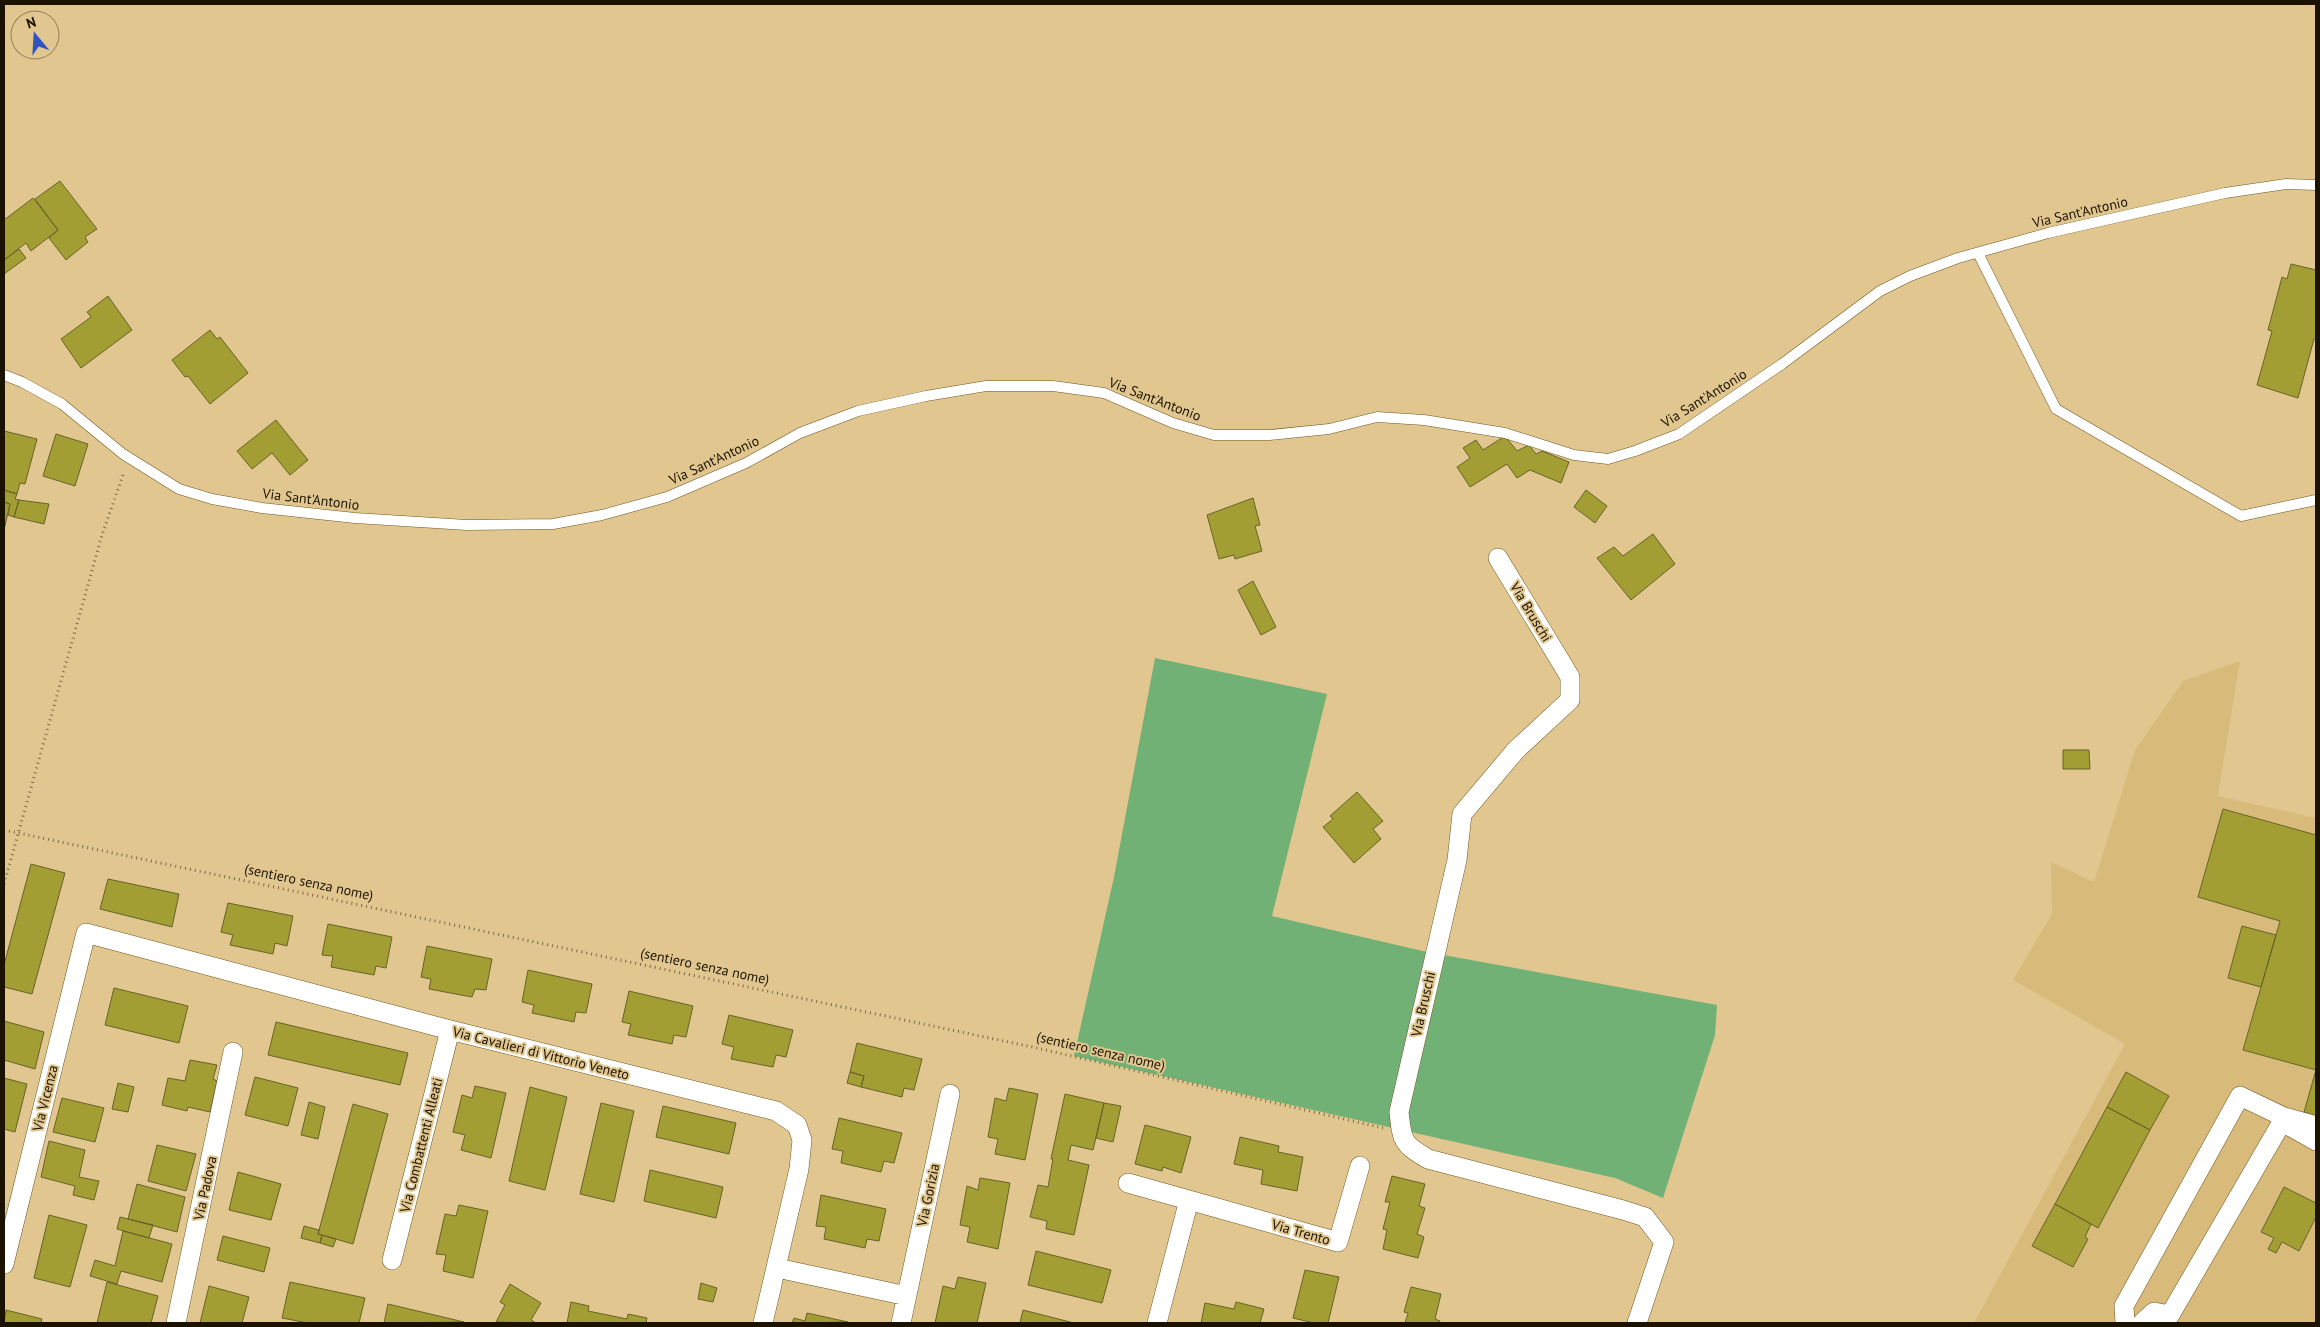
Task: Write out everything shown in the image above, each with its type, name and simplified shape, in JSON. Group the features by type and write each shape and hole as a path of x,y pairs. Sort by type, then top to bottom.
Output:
{"street":[{"name":"Via Bruschi","path":"1401,1132 1399,1112 1458,860 1462,814 1516,750 1570,700 1570,677 1498,558"},
{"name":"Via Cavalieri di Vittorio Veneto","path":"86,933 450,1030 776,1111 797,1125 802,1140 799,1169 763,1323"},
{"name":"Via Vicenza","path":"4,1264 86,933"},
{"name":"Via Combattenti Alleati","path":"392,1260 450,1030"},
{"name":"Via Padova","path":"176,1323 234,1052"},
{"name":"Via Gorizia","path":"901,1323 950,1094"},
{"path":"2125,1323 2124,1306 2240,1096 2283,1119 2316,1141"},
{"path":"2283,1119 2316,1126"},
{"path":"2142,1323 2154,1312 2170,1315 2283,1119"},
{"path":"1401,1132 1408,1147 1428,1159 1645,1217 1664,1242 1637,1323"},
{"name":"Via Trento","path":"1128,1183 1338,1242 1360,1166"},
{"path":"1158,1323 1189,1200"},
{"path":"777,1268 907,1296"}],"lane":[{"name":"Via Sant'Antonio","path":"4,375 22,382 62,404 129,458 179,489 212,499 262,508 355,518 467,525 553,524 602,515 667,497 746,463 800,432 858,411 926,396 986,386 1053,386 1104,392 1173,423 1214,435 1269,435 1329,429 1377,417 1424,420 1504,433 1574,455 1608,459 1636,451 1679,434 1782,364 1880,291 1910,276 1978,253 2048,233 2225,193 2286,184 2316,185"},
{"path":"1978,253 2056,410 2241,516 2316,500"}],"path":[{"path":"4,884 102,535 129,458"},
{"name":"(sentiero senza nome)","path":"4,830 1027,1046 1401,1132"}],"shaded area":[{"path":"2240,661 2218,796 2316,818 2316,1323 1974,1323 2125,1044 2013,980 2052,914 2051,862 2094,882 2135,750 2183,681"}],"green space":[{"path":"1155,658 1327,694 1272,916 1427,952 1717,1005 1715,1035 1663,1198 1615,1178 1074,1056 1114,877"}],"building":[{"path":"60,181 97,229 85,237 88,242 66,260 49,238 58,230 35,199"},
{"path":"33,198 58,230 31,251 26,243 4,260 4,220"},
{"path":"19,249 26,258 4,274 4,260"},
{"path":"2291,264 2316,270 2316,339 2314,339 2298,398 2257,385 2272,331 2268,330 2282,277 2287,279"},
{"path":"108,296 132,330 81,368 61,339 91,317 87,312"},
{"path":"210,330 217,339 220,337 248,373 210,404 188,376 185,377 172,360"},
{"path":"276,420 308,460 290,475 272,453 252,469 237,451"},
{"path":"4,431 37,439 25,484 20,483 17,494 4,490"},
{"path":"56,434 88,444 75,486 43,476"},
{"path":"1505,436 1517,451 1529,445 1536,454 1542,451 1569,462 1561,483 1530,470 1517,478 1507,464 1470,487 1457,467 1470,458 1463,448 1476,440 1483,450"},
{"path":"4,490 17,494 15,499 19,500 14,517 8,515 10,504 4,502"},
{"path":"1586,490 1607,506 1595,523 1574,507"},
{"path":"1253,498 1260,525 1255,526 1262,551 1235,559 1234,555 1219,559 1207,515"},
{"path":"19,500 49,504 44,524 14,517"},
{"path":"4,502 10,504 4,530"},
{"path":"1653,534 1675,564 1631,600 1597,558 1614,547 1623,556"},
{"path":"1253,581 1276,627 1261,635 1238,590"},
{"path":"2063,750 2089,750 2090,769 2063,769"},
{"path":"1357,792 1383,821 1373,829 1381,839 1354,863 1323,827 1333,819 1330,816"},
{"path":"2223,809 2316,835 2316,1070 2243,1050 2280,921 2198,897"},
{"path":"31,864 65,873 32,994 4,987 4,965"},
{"path":"108,879 179,894 172,927 100,909"},
{"path":"228,903 293,916 287,946 275,943 273,954 230,945 233,935 221,932"},
{"path":"328,924 392,937 386,968 376,966 374,975 331,967 333,956 322,955"},
{"path":"2242,926 2276,935 2261,987 2228,978"},
{"path":"427,946 492,959 486,990 475,989 472,997 429,989 431,979 421,977"},
{"path":"528,970 592,984 586,1013 576,1012 574,1022 532,1013 534,1005 522,1002"},
{"path":"114,988 188,1006 179,1043 105,1025"},
{"path":"629,991 693,1006 686,1037 674,1035 672,1044 628,1035 631,1024 622,1022"},
{"path":"729,1015 793,1030 786,1057 776,1055 773,1067 731,1059 734,1047 722,1044"},
{"path":"4,1021 44,1032 35,1069 4,1060"},
{"path":"276,1022 408,1053 400,1085 268,1055"},
{"path":"857,1043 922,1059 914,1090 904,1088 902,1097 861,1087 864,1076 850,1072"},
{"path":"190,1060 217,1065 213,1079 217,1081 210,1112 188,1107 187,1111 162,1105 168,1078 185,1081"},
{"path":"2316,1070 2316,1116 2304,1112"},
{"path":"850,1072 864,1076 861,1087 847,1083"},
{"path":"2126,1072 2169,1096 2150,1130 2107,1107"},
{"path":"255,1077 298,1088 288,1126 245,1115"},
{"path":"4,1078 27,1084 15,1132 4,1129"},
{"path":"118,1083 134,1087 128,1112 112,1109"},
{"path":"475,1086 506,1093 491,1158 461,1150 465,1135 453,1132 462,1095 472,1098"},
{"path":"530,1087 567,1097 545,1190 509,1181"},
{"path":"1009,1088 1038,1094 1025,1160 995,1154 998,1139 988,1137 995,1098 1006,1101"},
{"path":"1065,1094 1104,1103 1093,1150 1071,1145 1068,1160 1089,1165 1074,1235 1046,1229 1047,1221 1030,1217 1038,1185 1048,1187 1053,1159 1051,1159"},
{"path":"62,1098 104,1108 95,1142 53,1132"},
{"path":"309,1102 325,1107 318,1139 301,1135"},
{"path":"601,1103 634,1111 614,1202 580,1194"},
{"path":"1104,1103 1121,1106 1113,1142 1096,1138"},
{"path":"353,1104 388,1114 353,1244 318,1234"},
{"path":"663,1106 736,1123 729,1154 656,1137"},
{"path":"2107,1107 2150,1130 2098,1228 2055,1204"},
{"path":"839,1118 902,1133 894,1163 884,1161 881,1172 841,1163 843,1151 832,1149"},
{"path":"1145,1125 1191,1137 1181,1173 1163,1167 1162,1171 1135,1164"},
{"path":"1240,1137 1279,1146 1278,1152 1303,1157 1297,1191 1261,1184 1263,1170 1234,1164"},
{"path":"49,1141 85,1150 79,1177 99,1181 94,1200 73,1195 75,1186 41,1177"},
{"path":"157,1145 196,1154 186,1191 148,1181"},
{"path":"650,1170 723,1187 716,1218 644,1201"},
{"path":"238,1172 281,1184 271,1220 229,1210"},
{"path":"1392,1176 1425,1184 1419,1206 1425,1208 1417,1234 1424,1237 1418,1258 1383,1249 1387,1230 1383,1229 1390,1202 1385,1202"},
{"path":"980,1178 1010,1183 998,1249 967,1242 970,1227 960,1225 967,1186 978,1190"},
{"path":"137,1184 185,1197 177,1232 128,1219"},
{"path":"2284,1187 2316,1203 2316,1217 2299,1251 2282,1242 2276,1253 2268,1249 2274,1238 2261,1232"},
{"path":"821,1195 886,1209 879,1241 867,1239 865,1248 824,1239 826,1227 816,1226"},
{"path":"2055,1204 2091,1224 2085,1237 2088,1239 2073,1267 2032,1246"},
{"path":"459,1205 488,1211 473,1278 443,1271 446,1255 436,1254 445,1214 456,1216"},
{"path":"49,1215 87,1225 70,1287 34,1278"},
{"path":"120,1217 153,1225 149,1238 117,1229"},
{"path":"304,1226 319,1230 318,1234 322,1235 320,1243 301,1238"},
{"path":"123,1231 172,1244 162,1282 121,1271 117,1284 90,1276 95,1260 115,1266"},
{"path":"322,1235 336,1239 333,1247 320,1243"},
{"path":"223,1236 270,1248 264,1272 217,1260"},
{"path":"1036,1251 1111,1270 1102,1303 1028,1285"},
{"path":"1305,1270 1339,1277 1328,1323 1314,1323 1293,1318"},
{"path":"958,1277 986,1283 977,1323 935,1323 943,1286 955,1289"},
{"path":"107,1282 158,1296 151,1323 97,1323"},
{"path":"290,1282 365,1298 359,1323 308,1323 282,1318"},
{"path":"701,1283 717,1288 713,1302 698,1299"},
{"path":"510,1284 541,1303 531,1320 536,1323 496,1322 505,1305 500,1302"},
{"path":"209,1286 249,1297 242,1323 200,1323"},
{"path":"1411,1287 1441,1294 1435,1319 1440,1321 1439,1323 1405,1323 1408,1313 1404,1312"},
{"path":"571,1302 589,1306 588,1311 627,1319 628,1314 647,1318 646,1323 567,1323"},
{"path":"1236,1302 1264,1309 1260,1323 1201,1323 1205,1303 1234,1309"},
{"path":"388,1304 464,1322 384,1323"},
{"path":"6,1310 42,1319 41,1323 4,1323"},
{"path":"1023,1310 1074,1323 1020,1323"},
{"path":"807,1313 848,1322 792,1323 794,1318 805,1321"}]}
